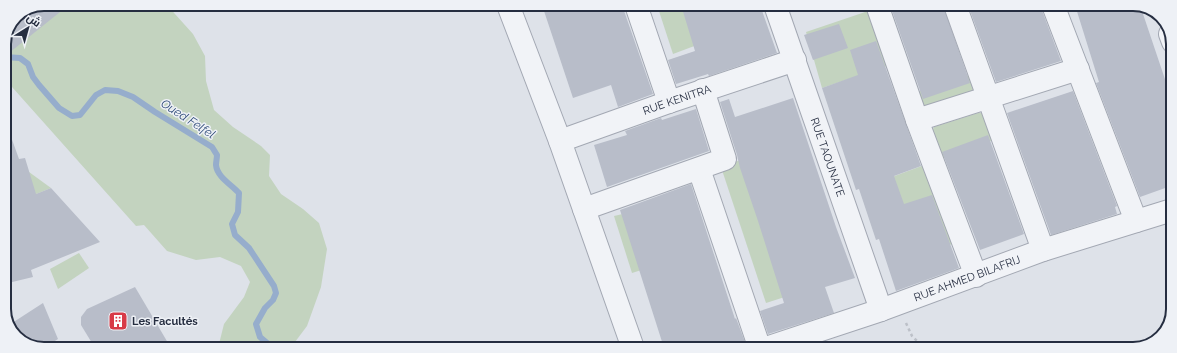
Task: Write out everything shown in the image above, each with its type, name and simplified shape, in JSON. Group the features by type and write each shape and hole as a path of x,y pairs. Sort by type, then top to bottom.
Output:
{"street":[{"path":"510,11 560,141 631,342"},
{"path":"638,11 669,102"},
{"name":"RUE TAOUNATE","path":"777,11 889,307"},
{"path":"880,11 917,120 976,276"},
{"path":"957,11 1043,250"},
{"path":"1055,11 1136,221"},
{"name":"RUE KENITRA","path":"560,141 703,90 795,60"},
{"path":"917,120 1078,69"},
{"path":"584,209 726,159 703,90"},
{"path":"699,169 759,342"},
{"name":"RUE AHMED BILAFRIJ","path":"780,342 889,307 1043,250 1166,212"}],"path":[{"path":"889,307 918,342"}],"green space":[{"path":"44,11 172,11 193,34 205,56 206,81 214,110 233,127 261,146 270,155 269,176 281,194 303,209 319,223 327,249 321,287 307,326 295,342 220,342 224,324 244,297 250,282 241,266 220,257 196,260 167,251 144,225 136,226 11,86 12,38 17,26 31,14"},
{"path":"659,11 694,11 705,42 673,54"},
{"path":"868,11 875,11 893,64 822,88 806,32"},
{"path":"972,74 979,95 920,113 914,93"},
{"path":"978,113 984,113 996,139 939,160 932,131 934,127"},
{"path":"746,158 791,295 766,303 721,167"},
{"path":"927,164 958,242 923,254 892,177"},
{"path":"29,172 51,188 11,204 11,180"},
{"path":"636,211 654,266 632,273 614,216"},
{"path":"79,253 89,268 58,289 50,269"}],"building":[{"path":"61,11 11,51 14,31 21,21 31,14 38,12"},
{"path":"544,11 624,11 653,94 618,107 611,85 573,98"},
{"path":"683,11 762,11 777,53 709,76 708,74 676,84 668,60 695,51"},
{"path":"892,11 945,11 970,83 923,99"},
{"path":"970,11 1042,11 1061,61 996,82"},
{"path":"1077,11 1133,11 1143,12 1166,82 1166,188 1140,197 1096,83 1099,82"},
{"path":"839,24 848,48 813,60 804,35"},
{"path":"876,41 921,166 894,176 904,204 932,195 959,268 896,291 879,239 876,240 859,189 856,190 822,88 858,75 850,50"},
{"path":"1073,91 1117,206 1115,207 1117,214 1051,235 1007,113"},
{"path":"793,98 836,227 855,278 825,287 834,313 768,334 760,311 784,303 720,102 729,99 735,117"},
{"path":"696,109 709,151 607,187 594,145 627,135 625,131 661,118 662,120"},
{"path":"988,135 1024,234 980,250 942,152"},
{"path":"11,137 19,159 25,158 36,194 51,188 100,242 31,270 33,277 11,282"},
{"path":"691,184 735,319 736,318 745,342 662,342 620,210"},
{"name":"Les Facultés","path":"135,287 167,342 91,342 81,325 81,317 87,309"},
{"path":"43,303 58,339 53,342 44,342 28,338 19,331 14,322"}],"waterway":[{"name":"Oued Felfel","path":"11,57 20,58 28,64 33,77 39,85 59,108 72,116 80,115 96,95 105,90 118,91 133,97 212,147 217,155 216,165 219,173 239,193 238,212 232,224 235,235 249,248 274,286 276,293 273,300 265,308 256,324 260,337 266,342"}],"place":[{"name":"Les Facultés","path":"118,321"}]}
